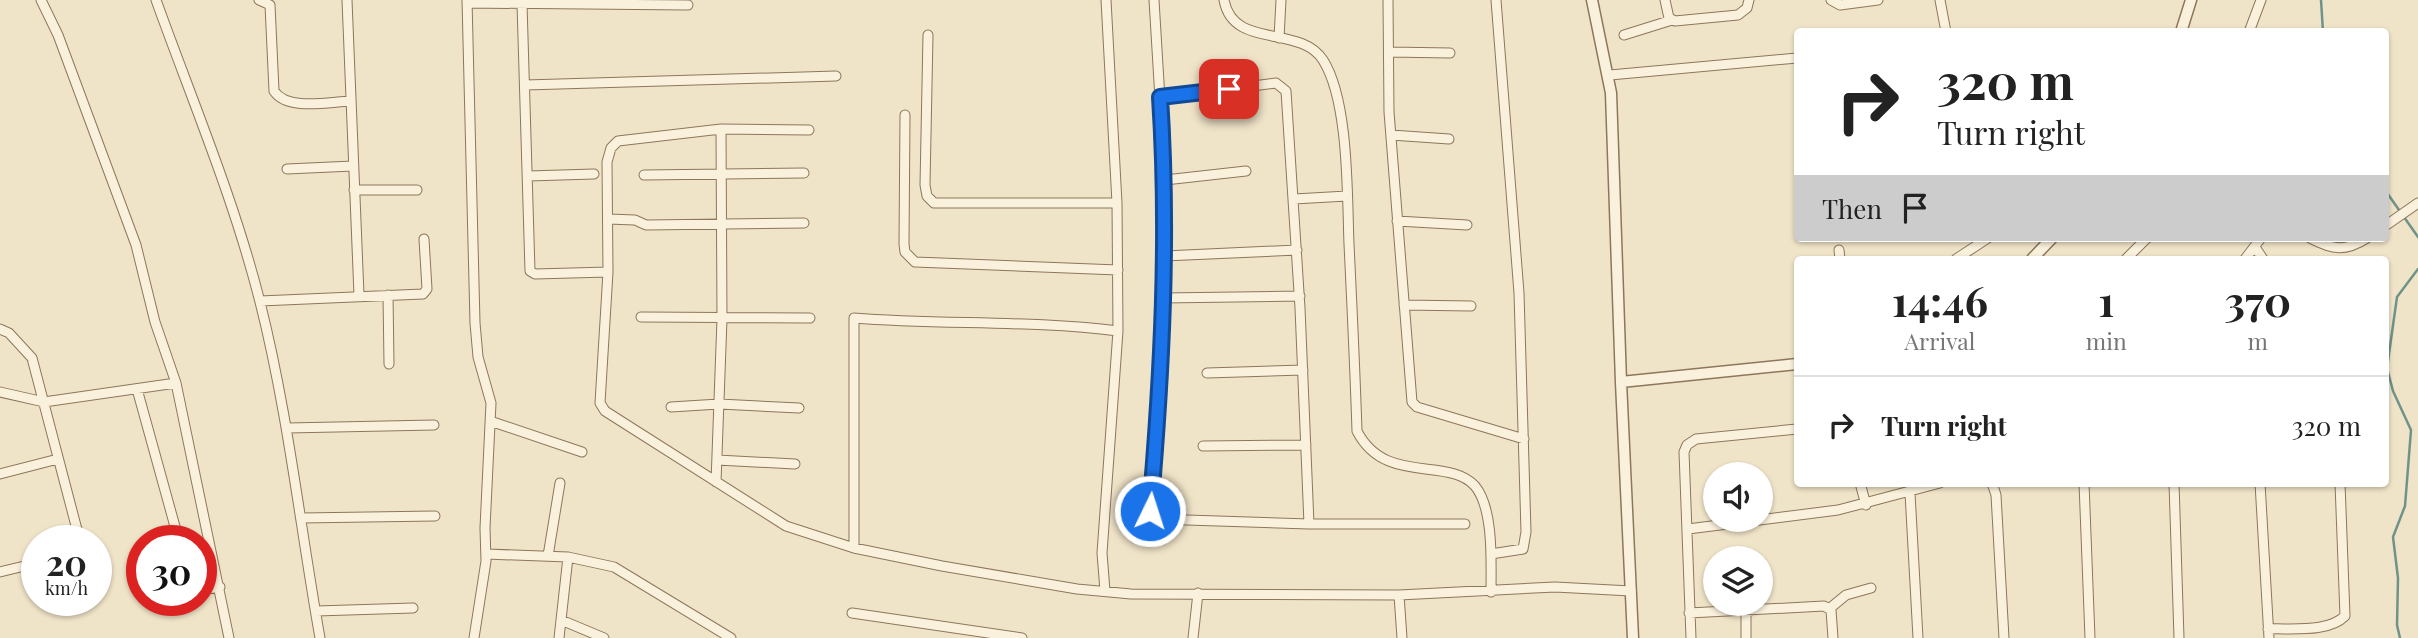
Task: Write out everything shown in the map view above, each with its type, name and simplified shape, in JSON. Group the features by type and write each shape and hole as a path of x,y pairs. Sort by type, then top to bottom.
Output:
{"street":[{"path":"41,0 62,47 132,234 150,292 155,322 176,383 229,638"},
{"path":"156,0 202,122 260,301 287,428 320,638"},
{"path":"259,0 270,5 274,91 279,100 289,103 350,101"},
{"path":"347,0 359,295"},
{"path":"1104,591 1102,553 1118,331 1118,203 1106,0"},
{"path":"1154,0 1165,180 1163,298 1152,516 1156,519 1309,524 1465,524"},
{"path":"1224,0 1234,21 1247,30 1304,43 1322,58 1336,88 1347,196 1357,431 1373,454 1390,462 1461,478 1474,486 1483,504 1491,554 1491,592"},
{"path":"1279,38 1281,0"},
{"path":"1388,0 1391,135 1412,402 1418,407 1524,439"},
{"path":"1491,554 1523,549 1526,532 1519,293 1496,0"},
{"path":"1592,0 1610,75 1633,638"},
{"path":"1665,0 1672,20"},
{"path":"1624,35 1672,20 1738,15 1747,9 1749,0"},
{"path":"1831,0 1840,5 1878,0"},
{"path":"1940,0 1944,28"},
{"path":"2182,28 2191,0"},
{"path":"2250,28 2261,0"},
{"path":"474,638 486,554 491,403 478,357 475,323 467,2 688,5"},
{"path":"522,4 530,271 608,272"},
{"path":"928,34 925,185 927,196 934,203 1118,203"},
{"path":"1389,52 1450,53"},
{"path":"1610,75 1794,58"},
{"path":"524,85 836,76"},
{"path":"1160,97 1276,83 1286,92 1300,296 1309,524"},
{"path":"905,115 904,244 905,252 915,262 1118,270"},
{"path":"809,130 721,129 618,141 611,148 607,162 608,272 600,403 606,411 786,526 854,548 942,566 1104,591 1399,595 1555,587 1631,591"},
{"path":"716,482 722,319 721,129"},
{"path":"1391,135 1449,139"},
{"path":"287,169 353,166"},
{"path":"1165,180 1246,171"},
{"path":"644,175 804,173"},
{"path":"528,176 594,174"},
{"path":"354,190 417,190"},
{"path":"1294,199 1347,196"},
{"path":"2389,223 2418,203"},
{"path":"608,219 635,220 646,225 804,223"},
{"path":"1397,221 1467,225"},
{"path":"260,301 426,292 424,239"},
{"path":"1961,256 1983,242"},
{"path":"2035,256 2048,242"},
{"path":"2129,256 2143,242"},
{"path":"2248,256 2258,242"},
{"path":"2318,242 2329,248 2343,250 2359,242"},
{"path":"2255,247 2261,256"},
{"path":"1164,256 1297,250"},
{"path":"388,295 389,365"},
{"path":"1163,298 1300,296"},
{"path":"1404,305 1471,306"},
{"path":"641,317 810,318"},
{"path":"854,548 854,318 972,325 1070,325 1118,331"},
{"path":"0,329 9,333 32,358 76,525"},
{"path":"1621,382 1794,363"},
{"path":"1207,373 1303,370"},
{"path":"0,392 44,402 176,383"},
{"path":"137,389 175,525"},
{"path":"671,407 719,404 799,408"},
{"path":"490,421 582,452"},
{"path":"287,428 434,425"},
{"path":"1690,638 1684,452 1687,445 1696,439 1794,429"},
{"path":"1203,446 1306,445"},
{"path":"0,474 58,459"},
{"path":"717,460 795,464"},
{"path":"548,556 560,483"},
{"path":"1861,487 1866,505"},
{"path":"1688,529 1866,505 1928,487"},
{"path":"1992,487 2004,638"},
{"path":"2084,487 2090,638"},
{"path":"2174,487 2179,638"},
{"path":"2260,487 2268,634 2326,626 2338,623 2345,615 2340,487"},
{"path":"1910,493 1918,638"},
{"path":"301,518 435,516"},
{"path":"486,554 568,556 614,567 732,638"},
{"path":"559,638 568,556"},
{"path":"0,572 21,567"},
{"path":"1829,609 1846,595 1871,588"},
{"path":"1193,638 1198,593"},
{"path":"1399,595 1402,638"},
{"path":"1773,609 1824,606 1829,609"},
{"path":"316,611 413,608"},
{"path":"1829,609 1833,638"},
{"path":"852,613 1022,638"},
{"path":"1689,613 1703,613"},
{"path":"1746,616 1746,638"},
{"path":"561,620 604,638"}],"waterway":[{"path":"2321,0 2323,28"},
{"path":"2389,196 2418,237"},
{"path":"2389,354 2397,297 2418,269"},
{"path":"2389,376 2411,430 2405,506 2393,537 2398,578 2397,625 2400,638"}],"route":[{"path":"1150,511 1162,369 1166,198 1160,97 1229,89"}]}
